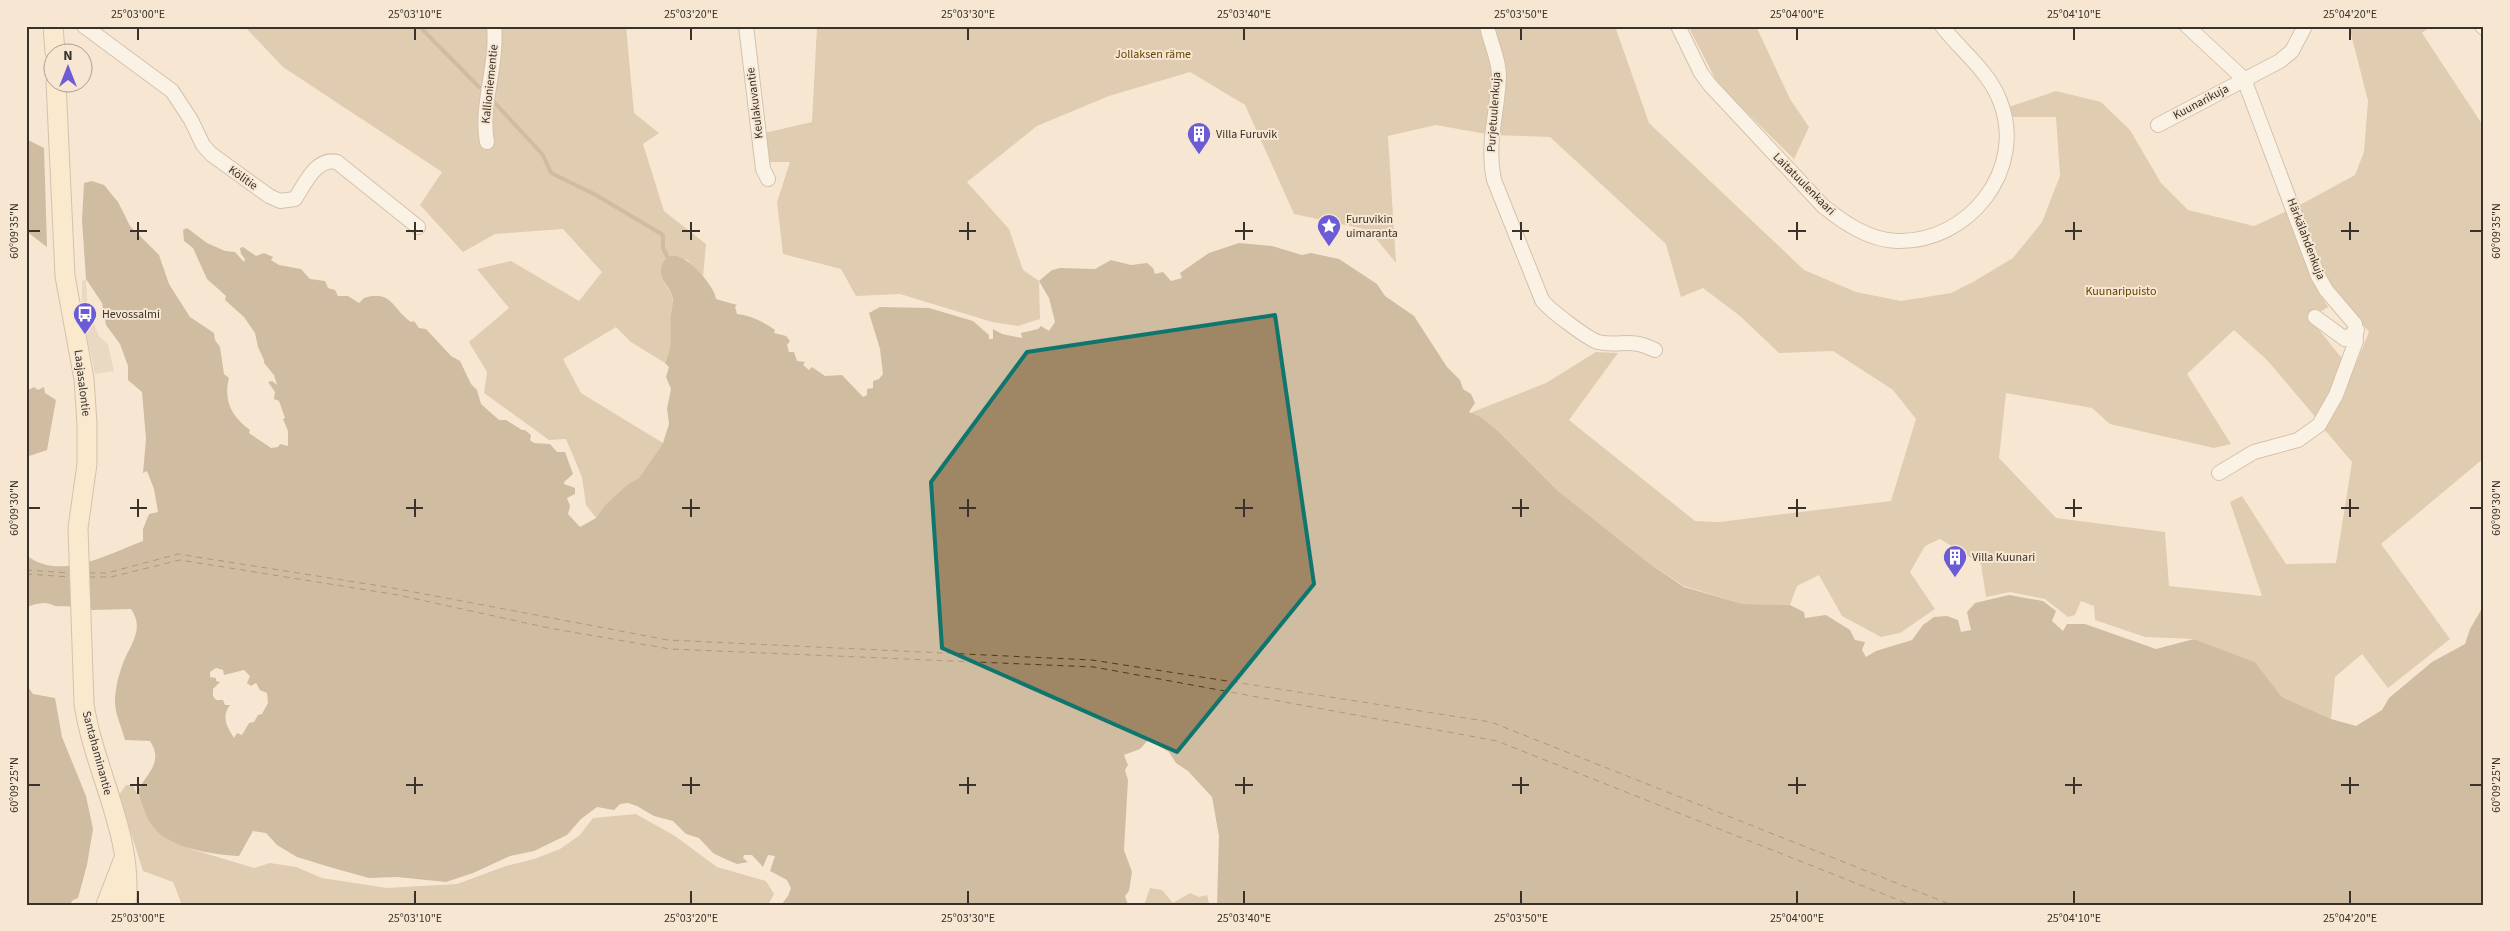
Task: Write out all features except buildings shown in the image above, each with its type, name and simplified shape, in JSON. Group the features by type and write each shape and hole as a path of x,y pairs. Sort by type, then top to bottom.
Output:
{"main road":[{"path":"53,26 54,42"},
{"name":"Laajasalontie","path":"56,92 65,276 84,379 87,424 87,464 78,528 81,646"},
{"name":"Santahaminantie","path":"81,646 84,704 88,729 115,815 124,858 126,905"},
{"path":"106,905 124,858"}],"street":[{"name":"Kölitie","path":"84,26 172,91 182,104 203,145 211,154 269,196 280,201 295,198 317,167 323,162 337,162 384,198 418,228"},
{"name":"Kallioniementie","path":"487,142 485,120 495,61 494,26"},
{"name":"Keulakuvantie","path":"746,26 763,169 768,178"},
{"name":"Purjetuulenkuja","path":"1487,26 1499,73 1491,134 1494,180 1542,300 1548,309 1597,342 1639,342 1655,350"},
{"name":"Laitatuulenkaari","path":"1678,26 1701,72 1710,85 1823,206 1841,221 1859,231 1876,238 1897,241 1937,235 1955,227 1969,217 1992,189 2001,171 2006,152 2007,133 2000,100 1988,78 1942,26"},
{"path":"2187,26 2244,78"},
{"name":"Kuunarikuja","path":"2158,125 2244,78 2280,61 2292,50 2305,26"},
{"name":"Härkälahdenkuja","path":"2244,78 2318,276 2326,290 2355,324 2357,330"},
{"path":"2314,317 2345,340 2357,330"},
{"path":"2219,473 2254,452 2298,440 2319,425 2336,395 2356,341 2357,330"}],"highlighted area":[{"path":"1275,315 1314,584 1177,752 942,648 931,482 1027,352"}],"shaded area":[{"path":"26,139 44,148 47,247 26,231"},
{"path":"92,181 104,185 118,202 130,226 159,255 169,284 190,317 214,333 215,340 220,347 224,374 229,378 227,394 230,408 238,420 250,430 249,433 271,448 278,447 280,444 288,446 288,431 283,419 285,418 279,401 274,399 275,392 268,382 272,381 277,385 274,375 264,363 255,333 244,317 225,300 226,296 207,279 193,248 184,241 183,230 187,228 207,243 225,251 235,252 244,262 245,259 241,254 240,248 243,247 256,256 264,253 273,257 271,260 279,265 301,269 310,279 325,281 328,288 335,290 338,296 348,296 359,303 364,298 373,296 386,298 411,322 414,321 419,328 426,329 451,356 460,361 471,384 477,390 481,404 499,420 506,420 525,430 531,435 530,440 534,443 550,444 557,452 565,452 573,474 564,484 575,488 575,494 567,498 570,506 568,514 580,527 596,518 605,505 628,484 639,478 663,443 669,424 667,408 671,389 666,377 669,367 665,363 671,343 673,300 663,280 661,268 669,257 676,256 694,266 709,284 716,299 737,305 735,307 737,314 757,319 775,330 774,333 786,336 790,341 787,345 789,352 794,352 797,361 805,362 803,365 809,370 812,367 825,376 842,375 863,397 867,395 867,389 873,388 873,381 879,379 883,374 880,349 869,313 880,307 929,308 973,321 989,335 989,339 993,339 993,329 1002,334 1022,338 1021,333 1038,329 1041,326 1049,331 1055,322 1049,298 1039,281 1052,270 1060,268 1095,269 1111,260 1131,265 1147,263 1153,268 1155,274 1163,272 1171,281 1182,278 1180,273 1209,253 1239,243 1272,246 1302,255 1311,253 1339,259 1377,284 1385,296 1414,316 1447,367 1460,380 1463,389 1471,394 1475,403 1469,412 1481,417 1497,430 1557,490 1650,564 1684,587 1743,604 1790,605 1804,612 1805,618 1826,615 1850,630 1855,640 1865,642 1862,650 1866,657 1876,651 1912,640 1923,625 1934,617 1947,616 1958,620 1961,632 1971,630 1967,612 1975,603 2009,595 2043,601 2056,611 2052,621 2063,631 2067,624 2085,624 2156,649 2194,639 2255,662 2282,697 2331,719 2356,726 2382,710 2389,698 2432,662 2465,644 2470,629 2484,605 2484,905 1217,905 1219,836 1212,797 1188,771 1176,763 1169,752 1148,740 1140,749 1124,755 1128,765 1125,770 1128,780 1124,850 1132,872 1129,891 1125,896 1128,905 781,905 791,888 787,880 770,871 775,856 768,855 763,867 752,855 744,855 743,858 748,862 737,864 713,853 699,838 686,834 673,821 654,816 628,803 620,804 614,810 597,807 581,819 567,835 534,851 510,856 473,873 446,882 397,877 369,878 297,857 277,845 266,833 253,831 239,856 193,849 160,834 146,815 137,792 155,761 154,748 150,741 125,740 117,716 115,696 117,684 137,627 135,615 131,609 92,610 90,607 55,606 44,603 26,607 26,555 39,563 54,566 69,566 100,558 143,541 143,529 149,514 158,512 154,489 147,471 143,473 146,439 142,392 128,380 128,366 120,344 106,325 102,303 86,279 82,220 84,183","holes":["216,668 223,670 224,675 244,670 250,676 247,683 251,686 256,683 260,690 267,693 268,703 262,714 258,715 254,722 249,723 242,735 237,733 234,738 225,718 230,705 225,705 223,700 216,700 213,696 213,689 220,682 216,681 216,678 210,677 210,672"]},
{"path":"86,279 88,310 99,336 108,344 114,371 95,374 82,312 82,281"},
{"path":"34,387 38,390 44,387 45,393 56,400 47,450 26,457 26,391"},
{"path":"26,684 33,694 55,698 62,737 86,796 93,829 87,865 78,898 69,905 26,905"}],"green space":[{"path":"244,26 626,26 634,113 659,133 643,144 664,211 706,244 703,276 686,259 663,281 672,295 673,306 671,314 672,348 665,363 631,342 616,327 563,359 581,393 663,443 639,478 628,484 605,505 596,518 586,505 582,477 566,439 549,440 484,393 487,372 469,342 509,308 477,269 511,261 579,301 602,272 563,229 495,234 463,252 420,205 442,172 283,67"},
{"name":"Jollaksen räme","path":"817,26 1482,26 1494,72 1486,134 1436,125 1388,136 1396,263 1369,230 1294,214 1245,105 1190,72 1109,96 1037,126 967,182 1009,229 1023,270 1039,281 1040,319 1018,326 992,322 900,294 856,296 841,269 783,254 777,202 790,162 768,162 764,133 812,122"},
{"name":"Kuunaripuisto","path":"1492,26 1615,26 1649,123 1804,270 1856,292 1901,301 1951,293 2013,258 2042,222 2060,176 2056,117 2013,117 2009,107 2056,91 2101,102 2130,130 2161,183 2188,210 2254,226 2289,210 2320,294 2328,307 2318,313 2316,326 2344,361 2332,393 2317,419 2268,361 2234,330 2187,374 2231,444 2214,448 2110,424 2092,408 2006,393 1999,458 2056,518 2165,532 2169,586 2262,596 2230,502 2242,496 2286,564 2336,563 2352,462 2324,429 2347,386 2369,332 2323,275 2298,206 2355,175 2364,152 2368,101 2350,30 2352,26 2431,26 2422,33 2484,127 2484,458 2381,544 2450,639 2388,688 2362,654 2335,677 2331,719 2282,697 2255,662 2194,639 2145,637 2095,620 2094,606 2081,601 2075,615 2068,617 2045,599 2010,592 1986,597 1981,564 1940,539 1925,546 1910,572 1935,609 1900,633 1881,637 1842,616 1819,575 1797,586 1790,605 1743,604 1684,586 1650,564 1557,490 1497,430 1481,417 1470,413 1546,383 1596,352 1618,353 1569,420 1695,521 1719,522 1891,501 1916,419 1893,390 1833,351 1779,353 1740,316 1703,288 1681,297 1666,244 1550,137 1495,135"},
{"path":"1688,26 1756,26 1790,99 1809,127 1794,159 1718,84"},
{"path":"126,785 133,785 153,827 191,849 254,868 270,863 296,867 322,878 387,888 457,884 560,849 580,835 593,818 636,814 675,836 717,867 766,881 774,894 768,905 182,905 173,882 143,871 119,795"},
{"path":"1150,888 1162,890 1173,903 1190,893 1199,897 1207,895 1209,903 1144,905"}],"waterway":[{"path":"419,26 479,87"},
{"path":"495,103 543,155 551,173 596,195 663,235 663,248 668,258"}],"ferry route":[{"path":"89,573 107,573 178,554 393,588 668,640 1092,660 1491,722 1952,905"},
{"path":"89,577 111,577 180,560 398,595 549,628 670,649 1094,667 1497,741 1911,905"},
{"path":"26,570 70,573"},
{"path":"26,574 70,577"}],"place":[{"name":"Villa Furuvik","path":"1199,155"},
{"name":"Furuvikin uimaranta","path":"1329,247"},
{"name":"Hevossalmi","path":"85,335"},
{"name":"Villa Kuunari","path":"1955,578"}]}
